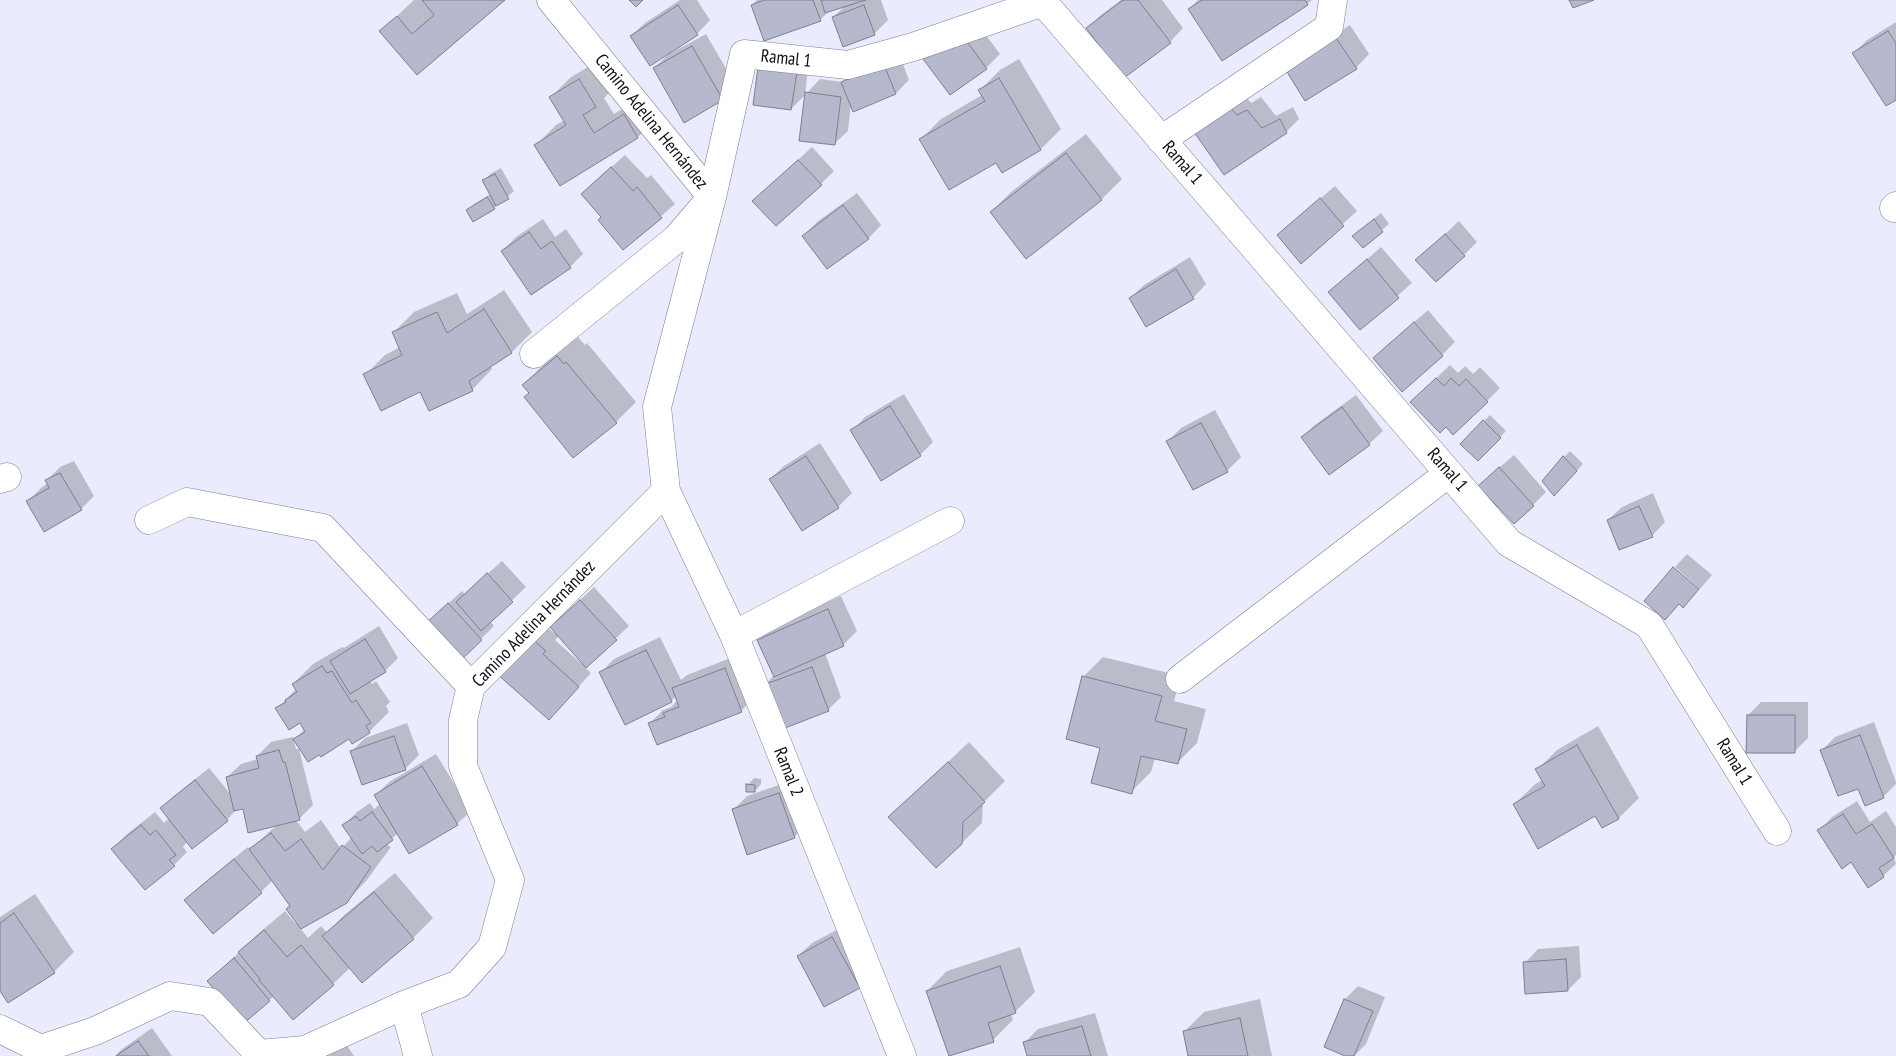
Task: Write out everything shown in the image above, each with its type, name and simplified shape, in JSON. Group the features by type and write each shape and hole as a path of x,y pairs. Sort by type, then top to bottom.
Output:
{"street":[{"name":"Camino Adelina Hernández","path":"0,1029 41,1049 95,1031 170,996 210,1002 259,1055 305,1050 404,1005 459,984 492,946 510,880 463,766 463,720 471,686 666,491 657,407 712,197 551,0"},
{"path":"1161,140 1329,27 1333,0"},
{"name":"Ramal 1","path":"534,354 676,239 712,197 744,54 848,65 913,47 1043,2 1509,543 1649,625 1777,831"},
{"path":"1180,679 1449,473"},
{"name":"Ramal 2","path":"666,491 734,635 902,1056"},
{"path":"149,520 187,502 323,528 471,686"},
{"path":"734,635 950,521"},
{"path":"404,1005 418,1056"}],"building":[{"path":"422,0 505,0 417,75 379,31 397,16 412,34 434,15"},
{"path":"629,0 643,0 636,7"},
{"path":"764,0 813,0 821,21 764,41 751,5"},
{"path":"821,0 866,0 825,13"},
{"path":"1123,0 1138,0 1171,43 1124,78 1086,28"},
{"path":"1202,0 1305,0 1308,5 1222,61 1188,9"},
{"path":"1569,0 1594,0 1573,8"},
{"path":"678,5 698,35 650,66 630,36"},
{"path":"864,5 875,35 843,47 832,17"},
{"path":"1888,31 1896,43 1896,100 1886,106 1852,53"},
{"path":"960,32 987,69 950,95 923,59"},
{"path":"1336,38 1357,69 1305,101 1287,72"},
{"path":"692,46 723,100 684,123 653,68"},
{"path":"884,65 896,94 853,112 841,82"},
{"path":"758,67 797,72 791,110 753,105"},
{"path":"999,78 1041,150 1002,173 996,163 949,190 919,139 985,101 978,90"},
{"path":"579,79 596,107 583,115 594,133 624,114 638,138 560,186 534,145 566,125 549,97"},
{"path":"805,92 841,97 835,145 799,141"},
{"path":"1230,107 1237,115 1247,110 1262,128 1280,119 1287,133 1224,175 1194,132"},
{"path":"1066,153 1102,200 1026,259 990,212"},
{"path":"798,160 822,185 776,226 752,201"},
{"path":"611,167 633,191 637,187 662,218 623,250 598,220 601,217 581,194"},
{"path":"495,174 509,199 496,206 482,180"},
{"path":"487,197 495,209 473,222 466,210"},
{"path":"1320,198 1344,226 1301,264 1277,235"},
{"path":"843,205 869,239 827,269 802,236"},
{"path":"1374,219 1383,232 1363,248 1352,236"},
{"path":"529,232 541,249 552,241 571,268 531,295 501,251"},
{"path":"1445,234 1465,256 1436,282 1415,260"},
{"path":"1367,259 1399,298 1360,330 1328,292"},
{"path":"1176,269 1194,299 1146,327 1129,298"},
{"path":"484,309 512,353 469,381 473,391 429,411 420,392 381,411 363,374 402,355 392,332 437,312 447,333"},
{"path":"1414,322 1443,356 1402,392 1373,358"},
{"path":"557,356 564,364 566,362 617,423 573,458 524,397 529,393 522,385"},
{"path":"1436,378 1444,386 1451,378 1459,386 1466,379 1488,402 1453,435 1446,427 1440,433 1410,402"},
{"path":"890,406 921,456 881,481 850,430"},
{"path":"1342,407 1370,445 1329,475 1301,437"},
{"path":"1483,420 1501,438 1478,461 1460,444"},
{"path":"1201,423 1228,472 1193,490 1166,441"},
{"path":"806,456 839,508 802,531 769,479"},
{"path":"1563,456 1577,471 1554,496 1542,481"},
{"path":"1499,467 1534,506 1514,524 1478,486"},
{"path":"60,473 82,510 44,532 26,501 49,488 45,480"},
{"path":"1639,506 1653,537 1619,550 1607,520"},
{"path":"1673,567 1699,589 1683,608 1679,604 1665,620 1644,601"},
{"path":"487,573 513,602 481,631 456,602"},
{"path":"580,600 617,640 586,668 550,627"},
{"path":"448,603 482,640 459,662 425,624"},
{"path":"828,609 844,646 774,677 757,640"},
{"path":"530,637 546,651 543,654 579,687 549,720 497,674"},
{"path":"365,639 386,672 350,694 330,661"},
{"path":"646,650 672,702 625,725 599,672"},
{"path":"322,666 327,673 332,671 352,703 356,700 371,723 366,726 370,733 352,744 349,739 321,757 319,755 308,762 293,739 305,732 300,723 289,730 275,708 286,702 285,700 297,692 292,684"},
{"path":"812,667 829,711 780,730 763,685"},
{"path":"725,668 742,712 657,745 648,723 665,717 663,713 679,707 672,688"},
{"path":"1082,676 1162,696 1155,721 1187,729 1178,764 1141,756 1132,794 1091,783 1100,748 1066,739"},
{"path":"1747,715 1795,715 1795,753 1746,753"},
{"path":"1860,735 1884,798 1865,806 1858,789 1838,796 1820,750"},
{"path":"394,736 406,770 362,785 350,751"},
{"path":"1577,745 1619,819 1602,828 1595,816 1538,849 1513,804 1545,786 1535,769"},
{"path":"279,750 283,762 285,762 300,820 248,833 243,809 234,811 226,777 259,768 256,756"},
{"path":"948,762 985,802 963,822 962,844 936,868 888,817"},
{"path":"422,766 458,825 409,854 374,795"},
{"path":"195,780 228,821 192,849 160,808"},
{"path":"746,784 755,785 755,792 746,792"},
{"path":"779,793 795,838 747,855 732,809"},
{"path":"372,812 393,840 377,852 372,846 362,854 342,825 356,816 360,821"},
{"path":"1843,814 1856,834 1872,824 1894,858 1879,868 1884,877 1868,888 1851,862 1842,869 1817,830"},
{"path":"141,825 150,835 156,830 176,855 169,860 175,866 145,890 111,849"},
{"path":"271,833 285,851 301,839 323,870 342,845 371,867 347,903 301,929 286,909 290,906 249,849"},
{"path":"234,859 262,893 213,934 184,900"},
{"path":"374,892 414,939 362,983 322,936"},
{"path":"14,913 55,973 8,1003 0,991 0,923"},
{"path":"264,930 287,957 301,945 334,985 293,1020 238,952"},
{"path":"832,937 860,988 824,1007 797,956"},
{"path":"234,958 270,1001 243,1024 207,981"},
{"path":"1566,959 1568,991 1525,994 1523,962"},
{"path":"1000,966 1016,1013 988,1023 994,1042 949,1056 926,991"},
{"path":"1344,999 1373,1011 1354,1056 1345,1056 1324,1047"},
{"path":"1240,1018 1248,1056 1188,1056 1183,1031"},
{"path":"1082,1026 1091,1056 1027,1056 1023,1042"},
{"path":"138,1041 149,1056 116,1056"}]}
